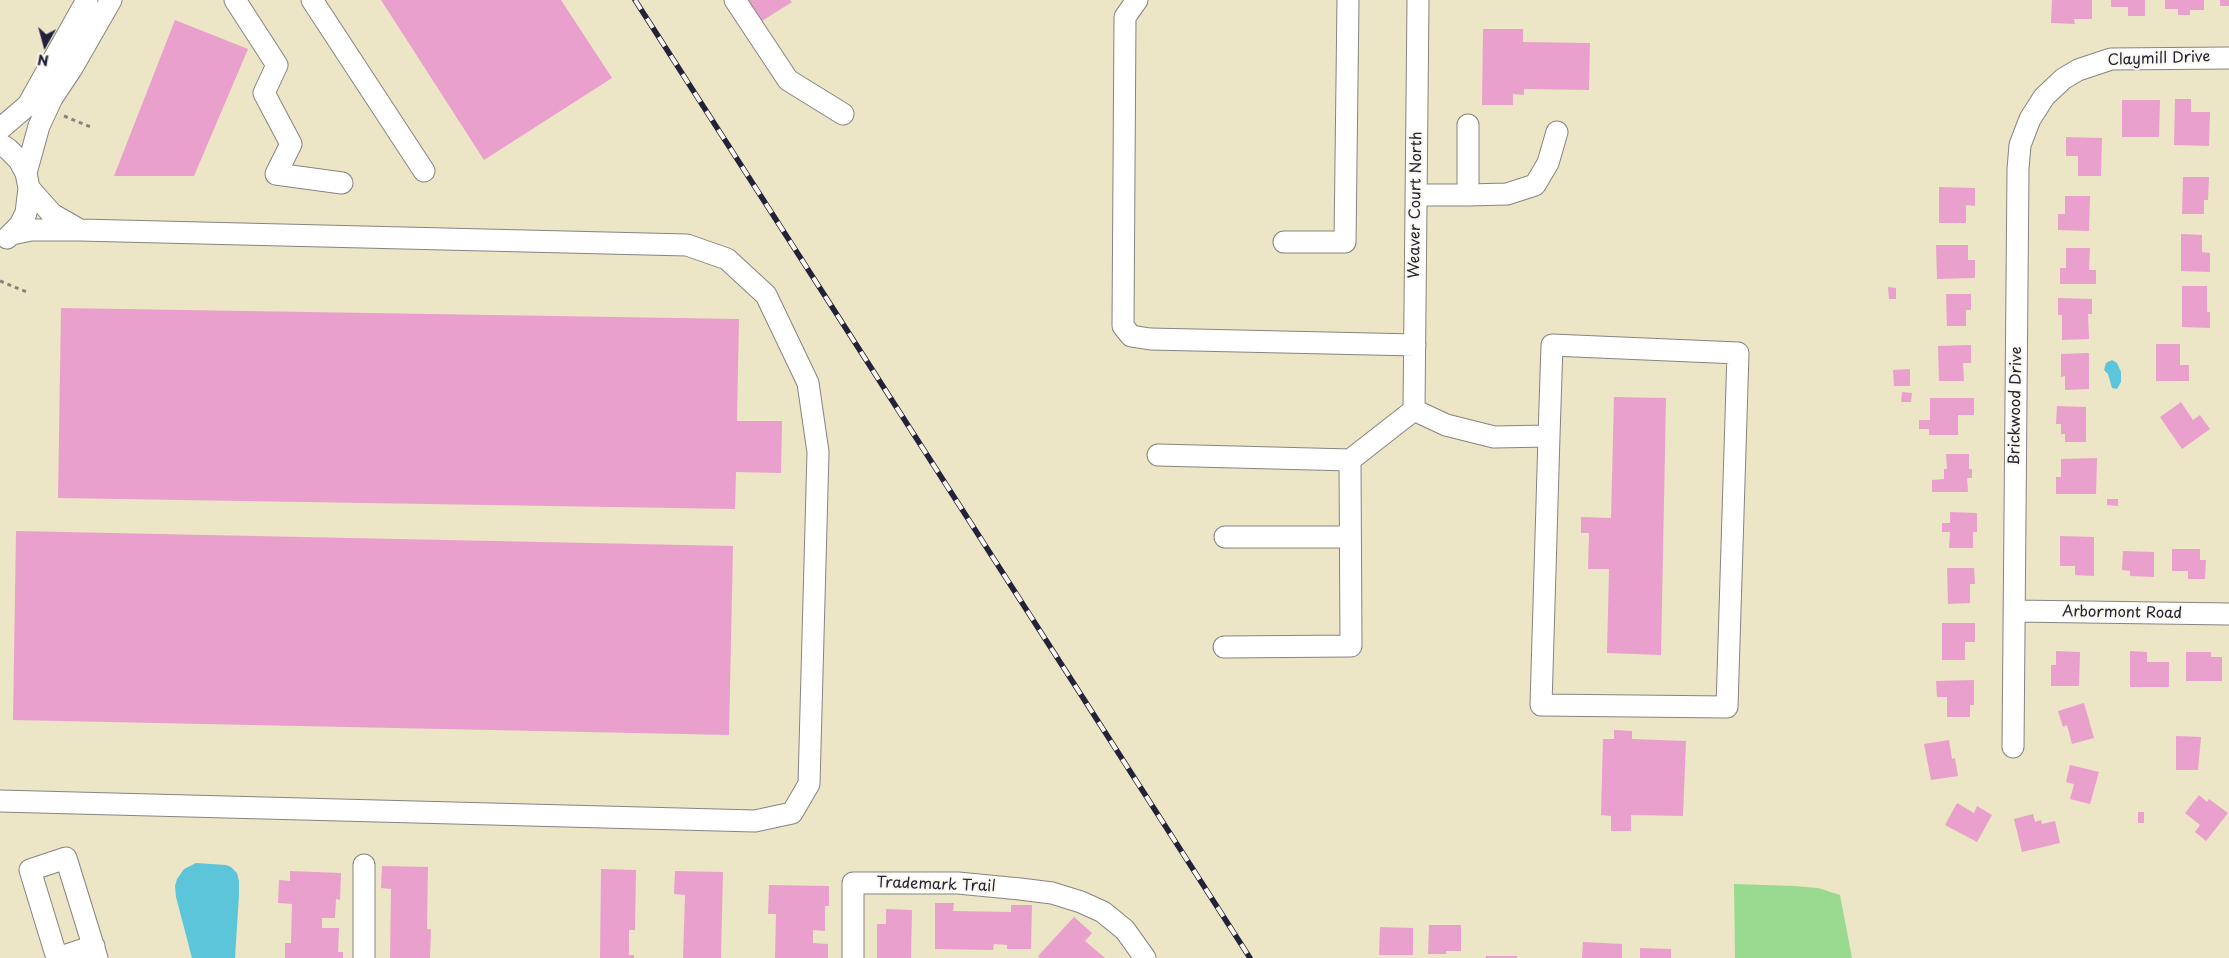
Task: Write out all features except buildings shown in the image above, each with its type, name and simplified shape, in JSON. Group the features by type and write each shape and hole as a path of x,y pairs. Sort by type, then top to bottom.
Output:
{"street":[{"path":"0,128 28,105 87,0"},
{"path":"6,238 26,213 28,181 39,126 52,98 72,68 111,0"},
{"path":"235,0 277,65 264,93 291,144 276,174 342,183"},
{"path":"312,0 424,170"},
{"path":"735,0 788,80 843,114"},
{"path":"1137,0 1125,16 1123,326 1131,336 1150,339 1414,345"},
{"path":"1284,242 1345,242 1348,0"},
{"name":"Weaver Court North","path":"1414,410 1418,0"},
{"name":"Claymill Drive","path":"2063,79 2078,70 2111,59 2229,58"},
{"name":"Brickwood Drive","path":"2013,747 2018,169 2020,145 2030,119 2044,98 2063,79"},
{"path":"1468,125 1468,194"},
{"path":"1416,195 1507,194 1534,185 1548,163 1557,132"},
{"path":"0,144 19,160 28,181 52,214 80,230"},
{"path":"0,801 755,821 792,813 808,784 818,452 808,383 766,294 727,259 687,245 80,230 31,230 6,238"},
{"path":"1552,345 1738,353 1727,707 1541,705 1549,436 1552,345"},
{"path":"1158,455 1350,460 1414,410 1446,425 1494,437 1549,436"},
{"path":"1224,647 1351,646 1350,460"},
{"path":"1225,537 1350,537"},
{"name":"Arbormont Road","path":"2014,611 2229,614"},
{"path":"66,858 95,952 58,958 30,870 66,858"},
{"path":"364,865 364,958"},
{"name":"Trademark Trail","path":"853,958 853,883 958,882 1052,894 1081,902 1102,912 1125,930 1145,958"}],"path":[{"path":"0,280 27,292"}],"green space":[{"path":"1734,884 1818,888 1840,895 1852,958 1735,958"}],"water":[{"path":"2112,360 2117,363 2121,372 2121,382 2117,389 2112,388 2108,374 2104,370 2106,363"},
{"path":"196,863 226,865 237,873 239,895 235,958 192,958 176,897 175,886 177,879 184,869"}],"railway":[{"path":"635,0 1250,958"}]}
